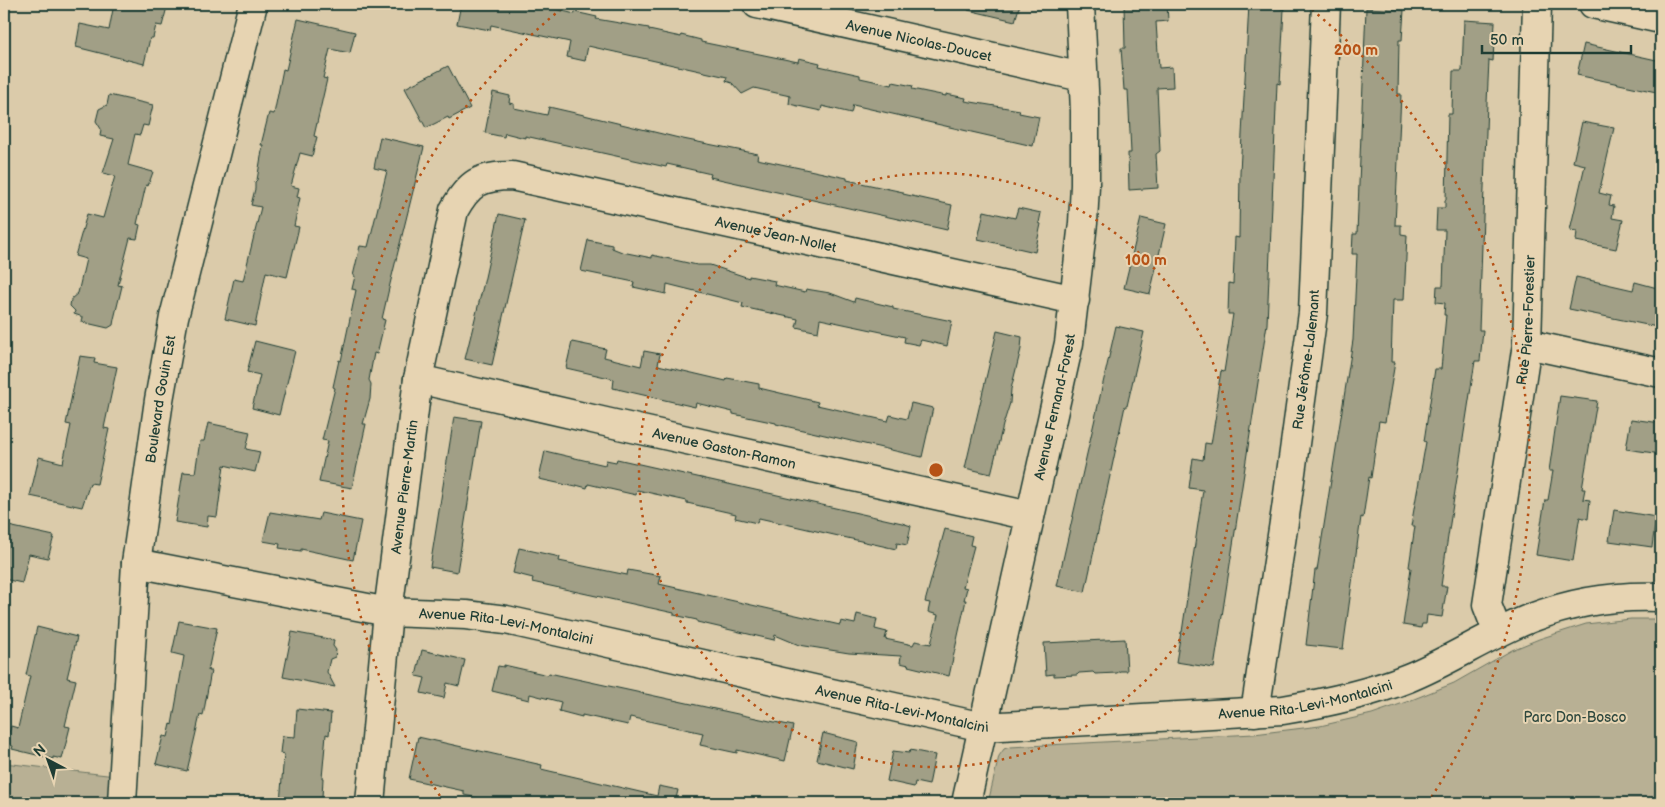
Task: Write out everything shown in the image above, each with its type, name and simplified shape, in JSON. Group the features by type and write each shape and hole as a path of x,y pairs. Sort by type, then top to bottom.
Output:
{"street":[{"name":"Boulevard Gouin Est","path":"122,803 136,563 159,400 174,317 253,4"},
{"name":"Avenue Nicolas-Doucet","path":"757,4 798,8 1082,78"},
{"name":"Avenue Fernand-Forest","path":"966,803 1069,343 1075,300 1085,184 1085,111 1080,4"},
{"name":"Rue Jérôme-Lalemant","path":"1255,712 1313,313 1326,4"},
{"name":"Rue Pierre-Forestier","path":"1498,634 1487,605 1527,344 1537,4"},
{"path":"1593,4 1661,19"},
{"name":"Avenue Jean-Nollet","path":"476,182 494,176 512,176 1075,300"},
{"name":"Avenue Pierre-Martin","path":"370,803 388,612 418,379 454,210 463,194 476,182"},
{"path":"1527,344 1661,373"},
{"name":"Avenue Gaston-Ramon","path":"418,379 610,424 1030,516"},
{"name":"Avenue Rita-Levi-Montalcini","path":"136,563 388,612 466,615 506,620 983,726 1255,712 1298,708 1364,694 1413,676 1530,619 1581,603 1631,597 1661,597"}],"green space":[{"name":"Parc Don-Bosco","path":"1631,619 1661,619 1661,803 988,803 999,756 1004,749 1010,747 1254,734 1320,726 1372,714 1409,701 1454,683 1512,650 1539,639 1586,624"},
{"path":"4,763 124,777 122,803 4,803"}],"building":[{"path":"114,4 152,4 167,7 162,26 156,25 153,38 150,38 144,64 76,47 80,24 109,30"},
{"path":"461,4 543,4 542,6 575,14 575,12 597,17 596,19 649,28 649,30 681,37 681,35 701,40 701,42 798,62 799,58 820,63 819,66 860,75 860,78 892,85 893,82 913,86 912,89 966,98 965,101 1020,110 1019,113 1039,117 1033,146 853,105 851,113 822,106 821,111 789,104 790,96 754,88 742,94 732,83 726,81 727,77 588,46 585,61 567,57 570,42 491,25 490,30 457,24"},
{"path":"969,4 1020,4 1015,21 968,10"},
{"path":"1124,4 1167,4 1168,21 1156,22 1159,68 1172,67 1173,87 1157,88 1160,151 1156,154 1158,188 1129,190 1128,153 1131,153 1128,90 1124,90 1121,48 1125,48"},
{"path":"1249,4 1281,4 1281,9 1284,9 1280,84 1277,83 1267,324 1214,668 1176,662 1203,490 1189,488 1193,458 1203,460 1205,443 1211,444 1221,371 1224,372 1233,314 1228,314 1229,283 1233,284 1235,237 1239,238 1240,172"},
{"path":"1366,8 1404,10 1402,40 1399,40 1398,94 1401,94 1395,225 1401,225 1401,234 1407,235 1404,300 1393,300 1391,362 1395,362 1385,422 1379,421 1371,478 1369,477 1363,518 1361,517 1343,649 1306,645 1315,570 1317,570 1353,340 1357,254 1352,254 1353,234 1357,234"},
{"path":"298,19 355,32 350,53 330,49 323,78 327,79 314,136 317,137 312,156 300,153 291,186 299,188 297,197 300,198 294,226 299,227 287,277 266,272 255,326 225,319 234,279 243,281 261,207 251,205 263,145 261,145 269,113 274,114 283,69 286,70"},
{"path":"1464,20 1495,22 1493,61 1489,60 1487,103 1479,330 1483,330 1480,361 1475,361 1447,543 1441,586 1447,586 1442,617 1427,615 1426,624 1422,624 1421,628 1403,625 1415,526 1411,526 1426,442 1424,441 1435,369 1441,369 1446,315 1444,315 1445,303 1436,302 1437,286 1443,286 1445,230 1436,230 1437,208 1445,208 1448,114 1452,114 1453,71 1462,71"},
{"path":"1584,44 1661,61 1661,93 1577,75"},
{"path":"448,66 470,108 426,128 405,88"},
{"path":"493,92 510,96 509,103 514,104 514,108 547,115 549,107 683,139 758,154 757,159 847,178 847,180 952,205 947,230 710,177 711,174 667,164 666,167 525,136 525,138 505,133 504,137 485,133"},
{"path":"109,95 153,105 148,126 143,125 140,135 135,134 128,165 153,172 148,186 146,185 137,224 140,225 137,239 130,238 118,285 122,286 113,325 108,328 82,322 83,317 74,314 75,311 70,306 71,299 78,293 86,259 75,256 87,214 103,218 115,176 103,173 114,139 100,136 101,129 96,121 99,109 107,105"},
{"path":"1582,122 1614,128 1599,193 1611,196 1609,205 1614,206 1612,218 1623,220 1616,249 1576,241 1577,231 1570,230 1585,165 1573,162"},
{"path":"380,137 424,147 382,319 385,320 377,354 374,353 369,380 371,384 370,399 363,424 366,424 352,488 319,482 328,441 322,440 356,290 352,289 355,276 353,276 360,246 368,247 387,171 374,168"},
{"path":"1018,208 1041,213 1039,223 1041,224 1035,252 978,239 984,211 1015,218"},
{"path":"499,214 525,220 492,365 465,359"},
{"path":"1141,218 1166,224 1150,294 1124,288"},
{"path":"588,240 612,245 612,248 622,252 652,258 652,255 697,265 710,265 749,278 749,276 775,281 774,285 805,292 806,289 830,293 854,302 855,298 893,307 893,309 952,321 947,346 921,340 919,345 904,342 905,337 820,319 818,332 796,327 798,319 742,307 743,303 667,284 666,294 633,287 634,282 581,271"},
{"path":"1576,277 1633,290 1635,282 1661,289 1661,308 1657,327 1569,309"},
{"path":"1116,326 1144,332 1127,406 1125,406 1085,592 1057,586"},
{"path":"997,331 1022,337 1021,349 1011,389 1010,403 991,474 965,468"},
{"path":"255,341 295,351 279,415 252,408 260,375 247,372"},
{"path":"572,342 606,349 604,357 641,366 644,351 660,354 658,365 726,381 727,378 759,384 759,388 818,402 817,405 888,421 890,415 907,419 911,403 933,408 922,457 733,414 733,412 696,403 695,407 613,388 614,379 566,368"},
{"path":"80,356 95,358 94,363 117,367 104,428 109,429 97,484 90,483 82,507 30,496 39,457 63,463 71,425 66,424"},
{"path":"1560,396 1597,401 1582,489 1585,489 1583,499 1590,500 1588,519 1580,517 1573,561 1536,555 1545,500 1548,500 1553,471 1549,471"},
{"path":"454,417 481,421 457,572 430,567"},
{"path":"1631,419 1661,423 1661,454 1626,449"},
{"path":"208,423 250,432 246,449 260,452 255,472 224,465 217,517 208,516 207,527 175,522 183,472 195,473 200,441 204,441"},
{"path":"545,451 605,465 606,460 616,462 617,459 902,523 911,526 907,545 897,543 896,549 759,518 757,523 735,518 736,514 637,490 636,495 588,484 587,488 576,485 576,487 539,479"},
{"path":"1614,510 1656,517 1652,547 1609,541"},
{"path":"270,512 319,520 321,513 361,521 353,560 301,549 301,551 279,548 280,544 263,541"},
{"path":"4,525 54,536 48,558 29,554 22,583 4,579"},
{"path":"945,529 972,536 970,545 974,546 963,587 967,588 964,600 966,600 949,676 900,663 901,656 849,653 799,645 775,635 774,640 697,622 697,620 674,615 674,613 532,582 533,578 513,573 519,548 560,557 559,561 627,575 628,570 661,576 659,584 840,625 841,621 855,624 857,614 877,619 875,629 887,632 885,639 913,645 915,641 931,644 938,615 928,612 930,603 925,602"},
{"path":"179,621 217,628 208,671 211,671 203,716 200,715 187,771 156,764 163,736 168,737 172,725 184,656 172,653"},
{"path":"37,627 77,637 67,678 76,680 65,726 70,727 62,759 53,757 53,759 12,749 13,746 6,744 11,726 18,728 30,676 26,675"},
{"path":"292,632 334,640 335,657 330,659 327,672 335,687 283,677"},
{"path":"1125,639 1127,671 1095,674 1093,672 1079,673 1077,675 1046,675 1044,643"},
{"path":"422,650 465,660 459,686 447,683 444,698 421,693 425,678 416,676"},
{"path":"504,665 793,726 785,761 737,750 737,753 700,745 703,733 630,717 628,725 582,715 582,717 559,711 561,702 530,694 529,700 492,691 498,666 504,667"},
{"path":"297,709 331,713 329,735 326,734 322,798 319,798 319,803 280,803 284,754 280,753 282,736 295,737"},
{"path":"823,733 858,742 853,769 817,760"},
{"path":"418,737 542,765 541,769 657,796 659,786 678,790 675,803 500,803 464,795 464,791 409,779"},
{"path":"910,750 935,755 929,785 915,782 914,787 887,781 893,751 909,753"}]}
